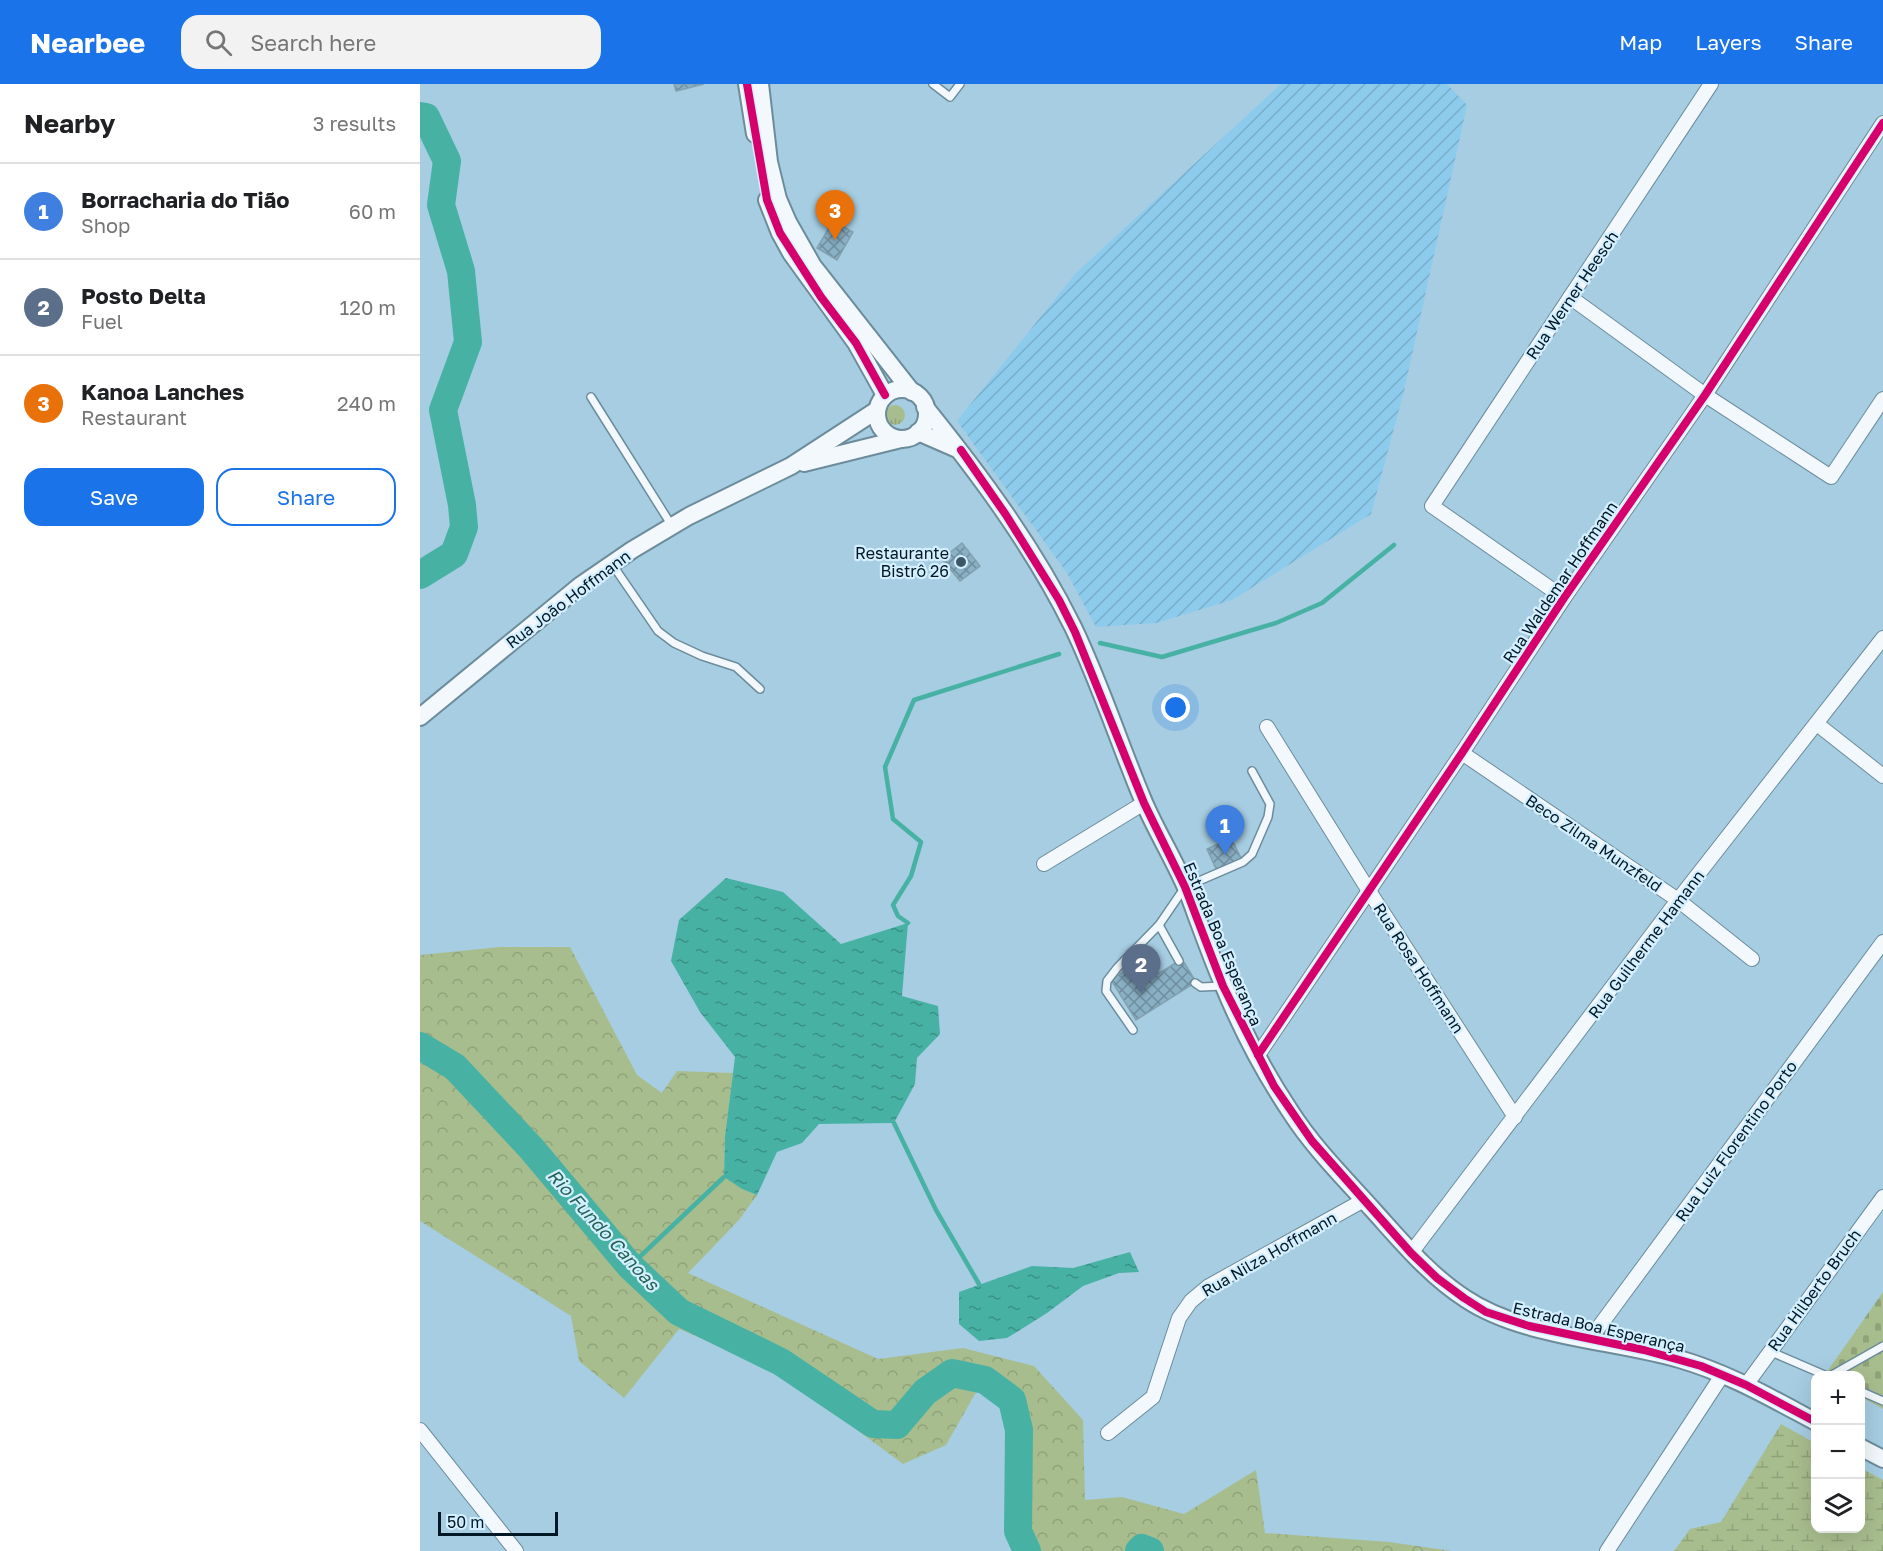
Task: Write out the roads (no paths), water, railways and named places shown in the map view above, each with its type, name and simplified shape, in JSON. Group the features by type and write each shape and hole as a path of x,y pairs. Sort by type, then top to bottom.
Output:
{"street":[{"path":"747,84 767,200 780,233 821,297 856,343 885,395"},
{"path":"760,84 769,162 778,199 788,222 813,266 925,406 926,420 918,432 907,438 892,437 880,426 877,410 885,395 898,389 912,392"},
{"name":"Rua Werner Heesch","path":"1564,598 1432,506 1712,84"},
{"name":"Rua Waldemar Hoffmann","path":"1257,1054 1462,753 1564,598 1705,395 1883,123"},
{"path":"1570,297 1705,395 1831,477 1883,399"},
{"name":"Estrada Boa Esperança","path":"925,406 961,450 1059,600 1075,632 1144,803 1185,887 1223,986 1274,1086 1311,1141 1437,1278 1486,1312 1529,1326 1676,1358 1723,1374 1811,1420"},
{"name":"Rua João Hoffmann","path":"420,717 572,593 612,564 689,516 791,466 877,410"},
{"path":"918,432 961,450"},
{"name":"Rua João Hoffmann","path":"791,466 901,439"},
{"name":"Rua Guilherme Hamann","path":"1411,1252 1678,900 1883,638"},
{"path":"1817,724 1883,776"},
{"name":"Rua Rosa Hoffmann","path":"1267,727 1369,891 1515,1117"},
{"name":"Beco Zilma Munzfeld","path":"1462,753 1678,900 1752,959"},
{"path":"1044,864 1144,803"},
{"name":"Rua Luiz Florentino Porto","path":"1590,1340 1883,942"},
{"name":"Rua Hilberto Bruch","path":"1746,1385 1883,1197"},
{"name":"Rua Nilza Hoffmann","path":"1108,1433 1153,1397 1179,1318 1191,1301 1209,1286 1364,1200"},
{"path":"1607,1551 1723,1374"},
{"path":"420,1430 516,1551"},
{"path":"1865,1450 1883,1459"}],"lane":[{"path":"933,84 950,97 960,84"},
{"path":"591,397 672,526"},
{"path":"612,564 658,632 674,643 702,656 736,667 760,689"},
{"path":"1133,1030 1106,987 1117,968 1159,925 1185,887 1243,862 1252,854 1269,818 1270,804 1252,771"},
{"path":"1159,925 1179,961"},
{"path":"1195,983 1201,987 1223,986"},
{"path":"1837,1371 1883,1346"},
{"path":"1769,1351 1816,1371"},
{"path":"1865,1393 1883,1401"}],"water":[{"path":"726,878 783,892 841,944 908,923 902,996 938,1006 940,1034 917,1058 915,1084 894,1123 819,1124 802,1143 777,1152 757,1195 742,1189 724,1177 725,1136 735,1057 700,1012 671,961 679,920"},
{"path":"1130,1252 1139,1272 1119,1273 1083,1286 1047,1313 1007,1338 979,1341 959,1324 959,1292 1032,1266 1073,1268"}],"waterway":[{"name":"Rio Fundo Canoas","path":"420,116 426,117 447,161 441,205 461,271 468,342 443,410 462,505 464,527 454,554 420,575"},
{"path":"1100,643 1162,657 1276,623 1322,603 1394,545"},
{"path":"908,923 898,916 893,905 911,876 921,842 893,819 885,767 914,700 1059,654"},
{"name":"Rio Fundo Canoas","path":"420,1046 455,1067 531,1148 630,1266 679,1312 781,1362 873,1424 897,1425 925,1392 952,1373 985,1380 1012,1400 1019,1430 1018,1531 1027,1551"},
{"path":"894,1123 936,1210 979,1284"},
{"path":"630,1266 724,1177"},
{"name":"Rio Fundo Canoas","path":"1139,1551 1142,1548 1150,1551"}],"place":[{"name":"Kanoa Lanches","path":"835,240"},
{"name":"Restaurante Bistrô 26","path":"961,562"},
{"name":"Borracharia do Tião","path":"1225,855"},
{"name":"Posto Delta","path":"1141,994"}]}
